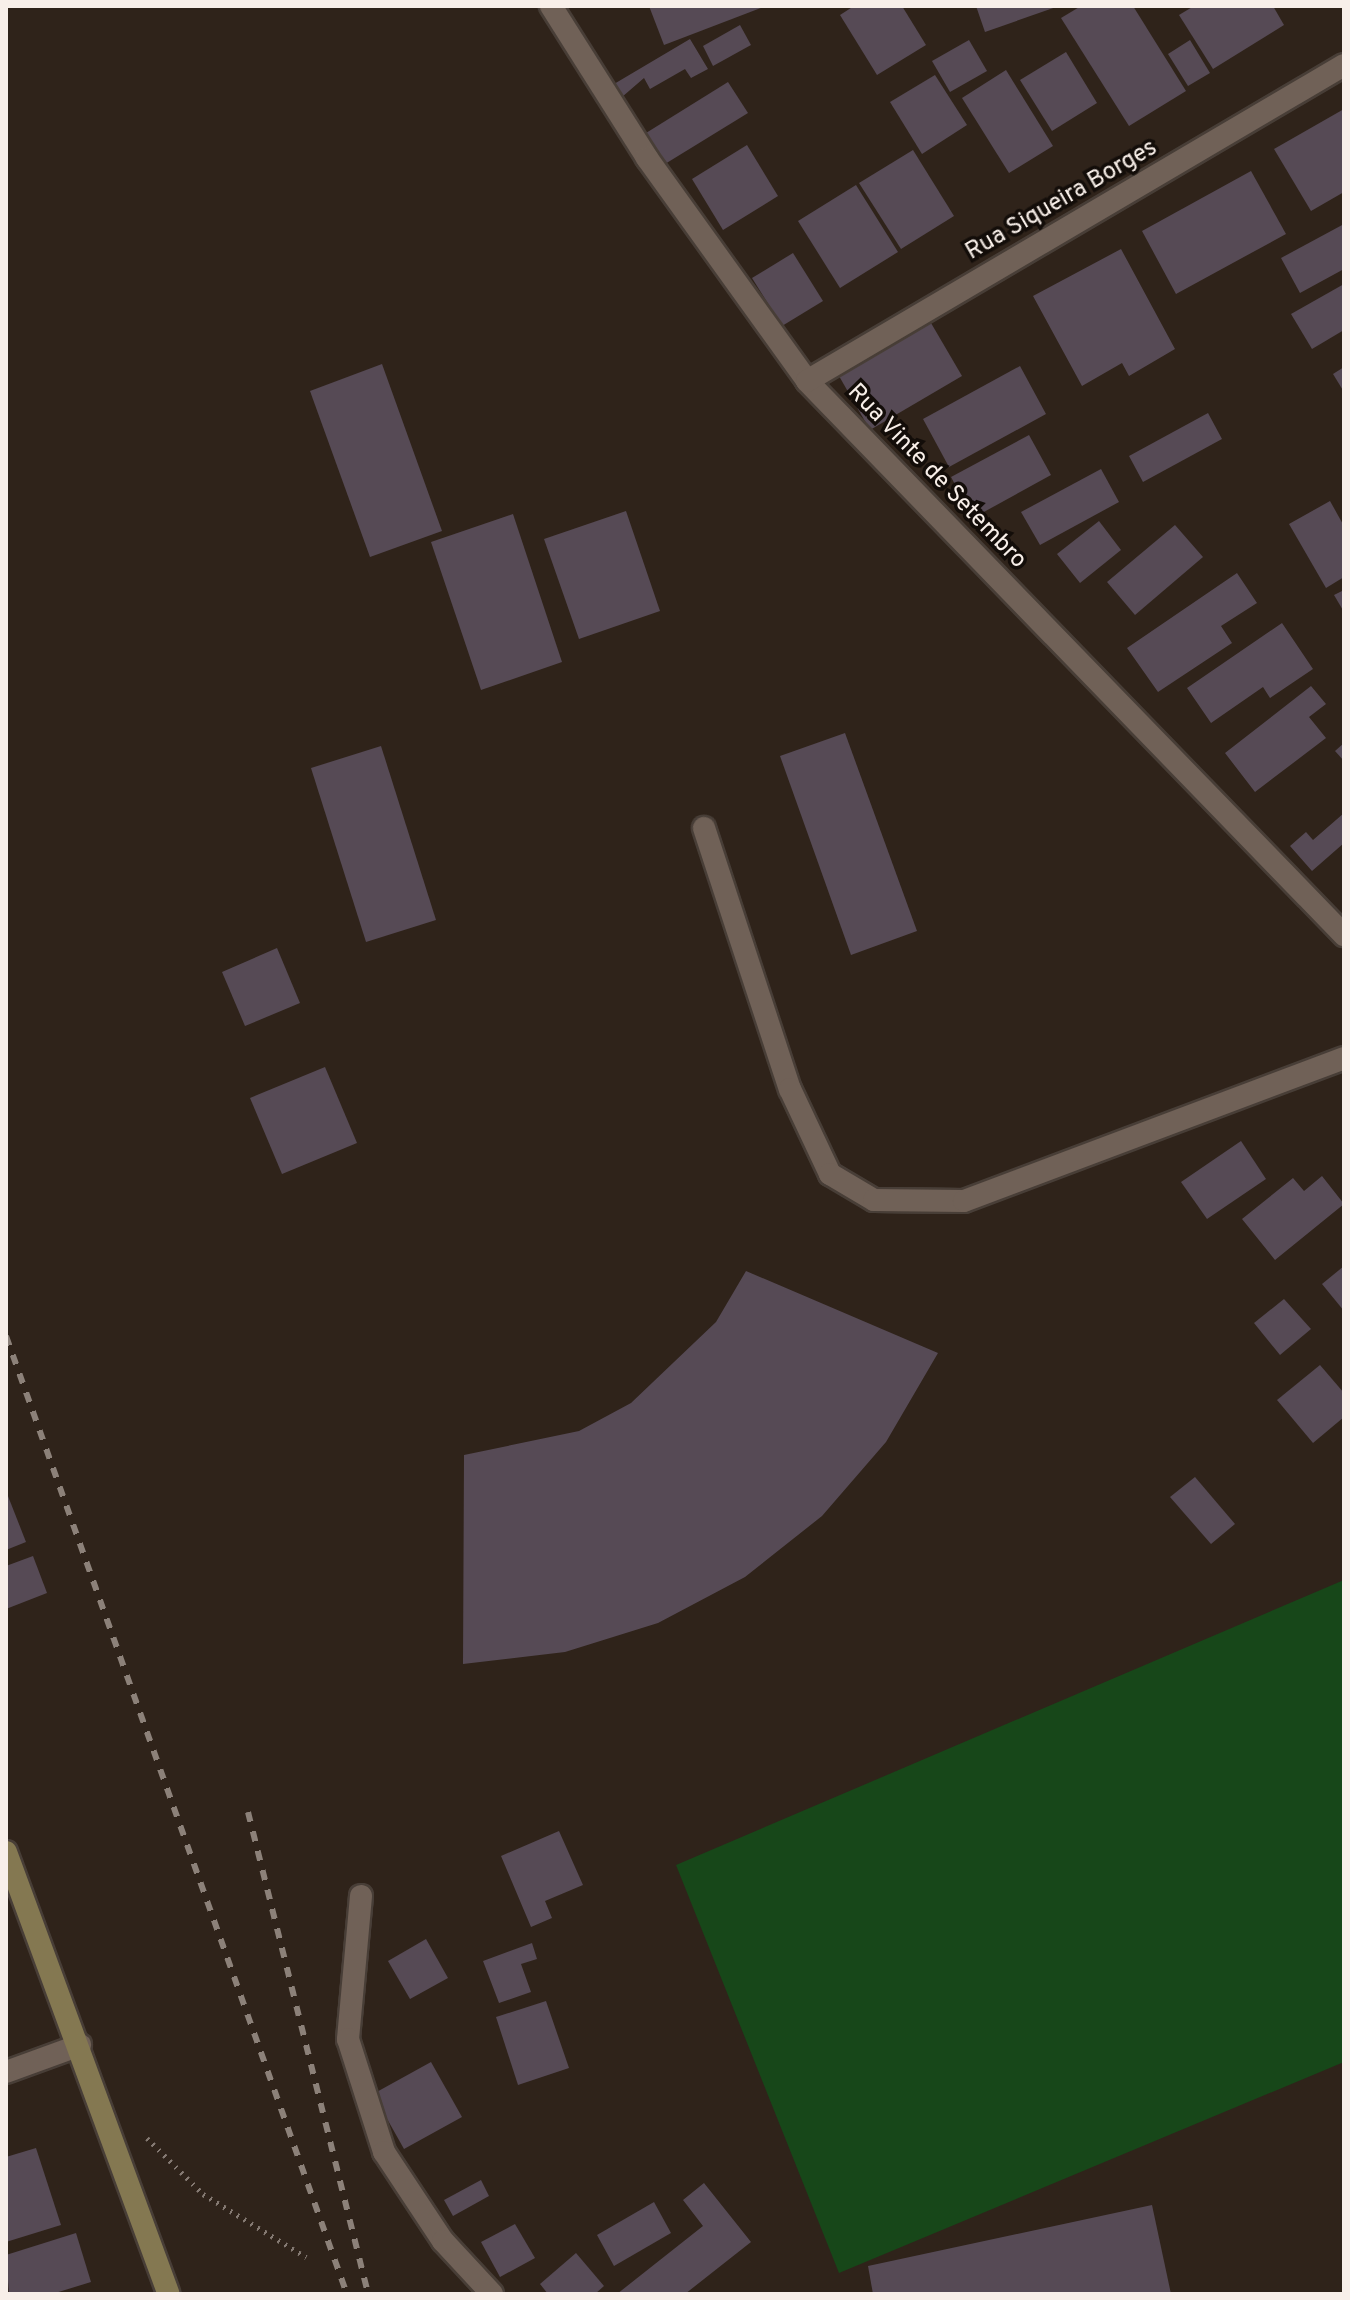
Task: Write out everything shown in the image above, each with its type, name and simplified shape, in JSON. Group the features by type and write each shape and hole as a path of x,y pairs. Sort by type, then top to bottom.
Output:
{"main road":[{"path":"6,1852 80,2045 169,2294"}],"street":[{"name":"Rua Vinte de Setembro","path":"551,6 647,158 807,381 1344,935"},
{"name":"Rua Siqueira Borges","path":"807,381 1344,65"},
{"path":"704,828 790,1089 830,1174 874,1200 964,1201 1344,1058"},
{"path":"361,1896 348,2039 384,2152 443,2241 492,2294"},
{"path":"6,2072 80,2045"}],"path":[{"path":"138,2130 203,2194 306,2257"}],"green space":[{"path":"1344,1580 1344,2062 839,2273 676,1865"}],"building":[{"path":"649,6 766,6 664,45"},
{"path":"854,6 902,6 926,45 877,75 840,15"},
{"path":"976,6 1059,6 985,32"},
{"path":"1081,6 1133,6 1186,91 1129,126 1061,18"},
{"path":"1194,6 1273,6 1284,25 1213,69 1179,15"},
{"path":"740,25 751,45 713,66 703,46"},
{"path":"690,39 708,69 691,78 685,69 650,89 644,78 622,97 614,84"},
{"path":"969,40 987,71 950,92 932,61"},
{"path":"1190,40 1210,73 1188,86 1168,54"},
{"path":"1066,52 1097,103 1052,131 1020,80"},
{"path":"1006,70 1053,146 1009,173 962,98"},
{"path":"935,75 967,125 922,154 890,102"},
{"path":"728,82 748,113 665,164 646,133"},
{"path":"1344,109 1344,192 1311,211 1274,149"},
{"path":"747,145 778,196 723,230 692,179"},
{"path":"913,150 954,216 901,249 859,183"},
{"path":"1251,171 1286,234 1176,294 1142,231"},
{"path":"856,185 898,252 840,288 798,221"},
{"path":"1344,224 1344,269 1300,293 1281,258"},
{"path":"1121,249 1175,349 1129,376 1122,363 1082,386 1033,296"},
{"path":"793,253 823,301 782,326 752,278"},
{"path":"1344,284 1344,330 1312,349 1291,314"},
{"path":"931,323 962,376 870,430 839,376"},
{"path":"382,364 442,531 370,557 310,391"},
{"path":"1020,366 1046,414 949,467 923,419"},
{"path":"1344,367 1344,392 1333,374"},
{"path":"1208,413 1222,439 1143,482 1129,456"},
{"path":"1029,435 1051,475 973,518 951,477"},
{"path":"1101,469 1119,502 1040,545 1021,512"},
{"path":"1330,501 1344,526 1344,577 1326,588 1289,524"},
{"path":"626,511 660,611 579,639 544,539"},
{"path":"513,514 562,662 481,690 431,542"},
{"path":"1099,521 1121,550 1080,583 1057,554"},
{"path":"1175,525 1203,557 1135,615 1107,582"},
{"path":"1237,573 1257,603 1221,626 1232,643 1158,692 1127,648"},
{"path":"1344,590 1344,612 1334,595"},
{"path":"1282,623 1313,669 1270,698 1263,687 1211,723 1187,688"},
{"path":"1311,686 1326,704 1309,717 1326,738 1255,792 1225,753"},
{"path":"845,733 917,931 851,955 780,756"},
{"path":"1344,743 1344,761 1335,751"},
{"path":"381,746 436,920 366,942 311,768"},
{"path":"1344,813 1344,843 1312,871 1290,846 1306,832 1313,840"},
{"path":"277,948 300,1003 245,1026 222,972"},
{"path":"325,1067 357,1143 282,1174 250,1098"},
{"path":"1241,1141 1266,1179 1207,1219 1181,1182"},
{"path":"1322,1176 1344,1204 1275,1260 1242,1219 1293,1178 1304,1191"},
{"path":"1344,1266 1344,1311 1322,1284"},
{"path":"746,1271 938,1353 886,1442 822,1516 745,1577 658,1623 565,1652 463,1664 464,1455 579,1431 631,1403 716,1322"},
{"path":"1284,1299 1311,1329 1280,1355 1254,1323"},
{"path":"1320,1365 1344,1393 1344,1417 1313,1443 1277,1400"},
{"path":"1195,1477 1235,1524 1211,1544 1170,1497"},
{"path":"6,1491 26,1542 6,1550"},
{"path":"33,1556 47,1593 6,1609 6,1566"},
{"path":"559,1831 583,1885 545,1901 552,1918 531,1927 501,1856"},
{"path":"426,1939 448,1978 410,1999 388,1961"},
{"path":"532,1943 537,1959 521,1964 531,1992 499,2003 483,1961"},
{"path":"546,2001 569,2068 518,2085 496,2017"},
{"path":"431,2062 462,2117 404,2149 373,2094"},
{"path":"36,2148 61,2225 6,2242 6,2157"},
{"path":"481,2180 489,2196 453,2216 444,2200"},
{"path":"704,2183 751,2242 685,2294 617,2294 703,2226 683,2200"},
{"path":"654,2202 671,2233 614,2266 597,2235"},
{"path":"1152,2205 1171,2294 873,2294 868,2266"},
{"path":"515,2224 535,2258 500,2277 481,2242"},
{"path":"76,2233 91,2282 52,2294 9,2294 6,2255"},
{"path":"576,2253 604,2286 595,2294 548,2294 540,2284"}],"railway":[{"path":"6,1336 347,2294"},
{"path":"248,1812 368,2294"}]}
